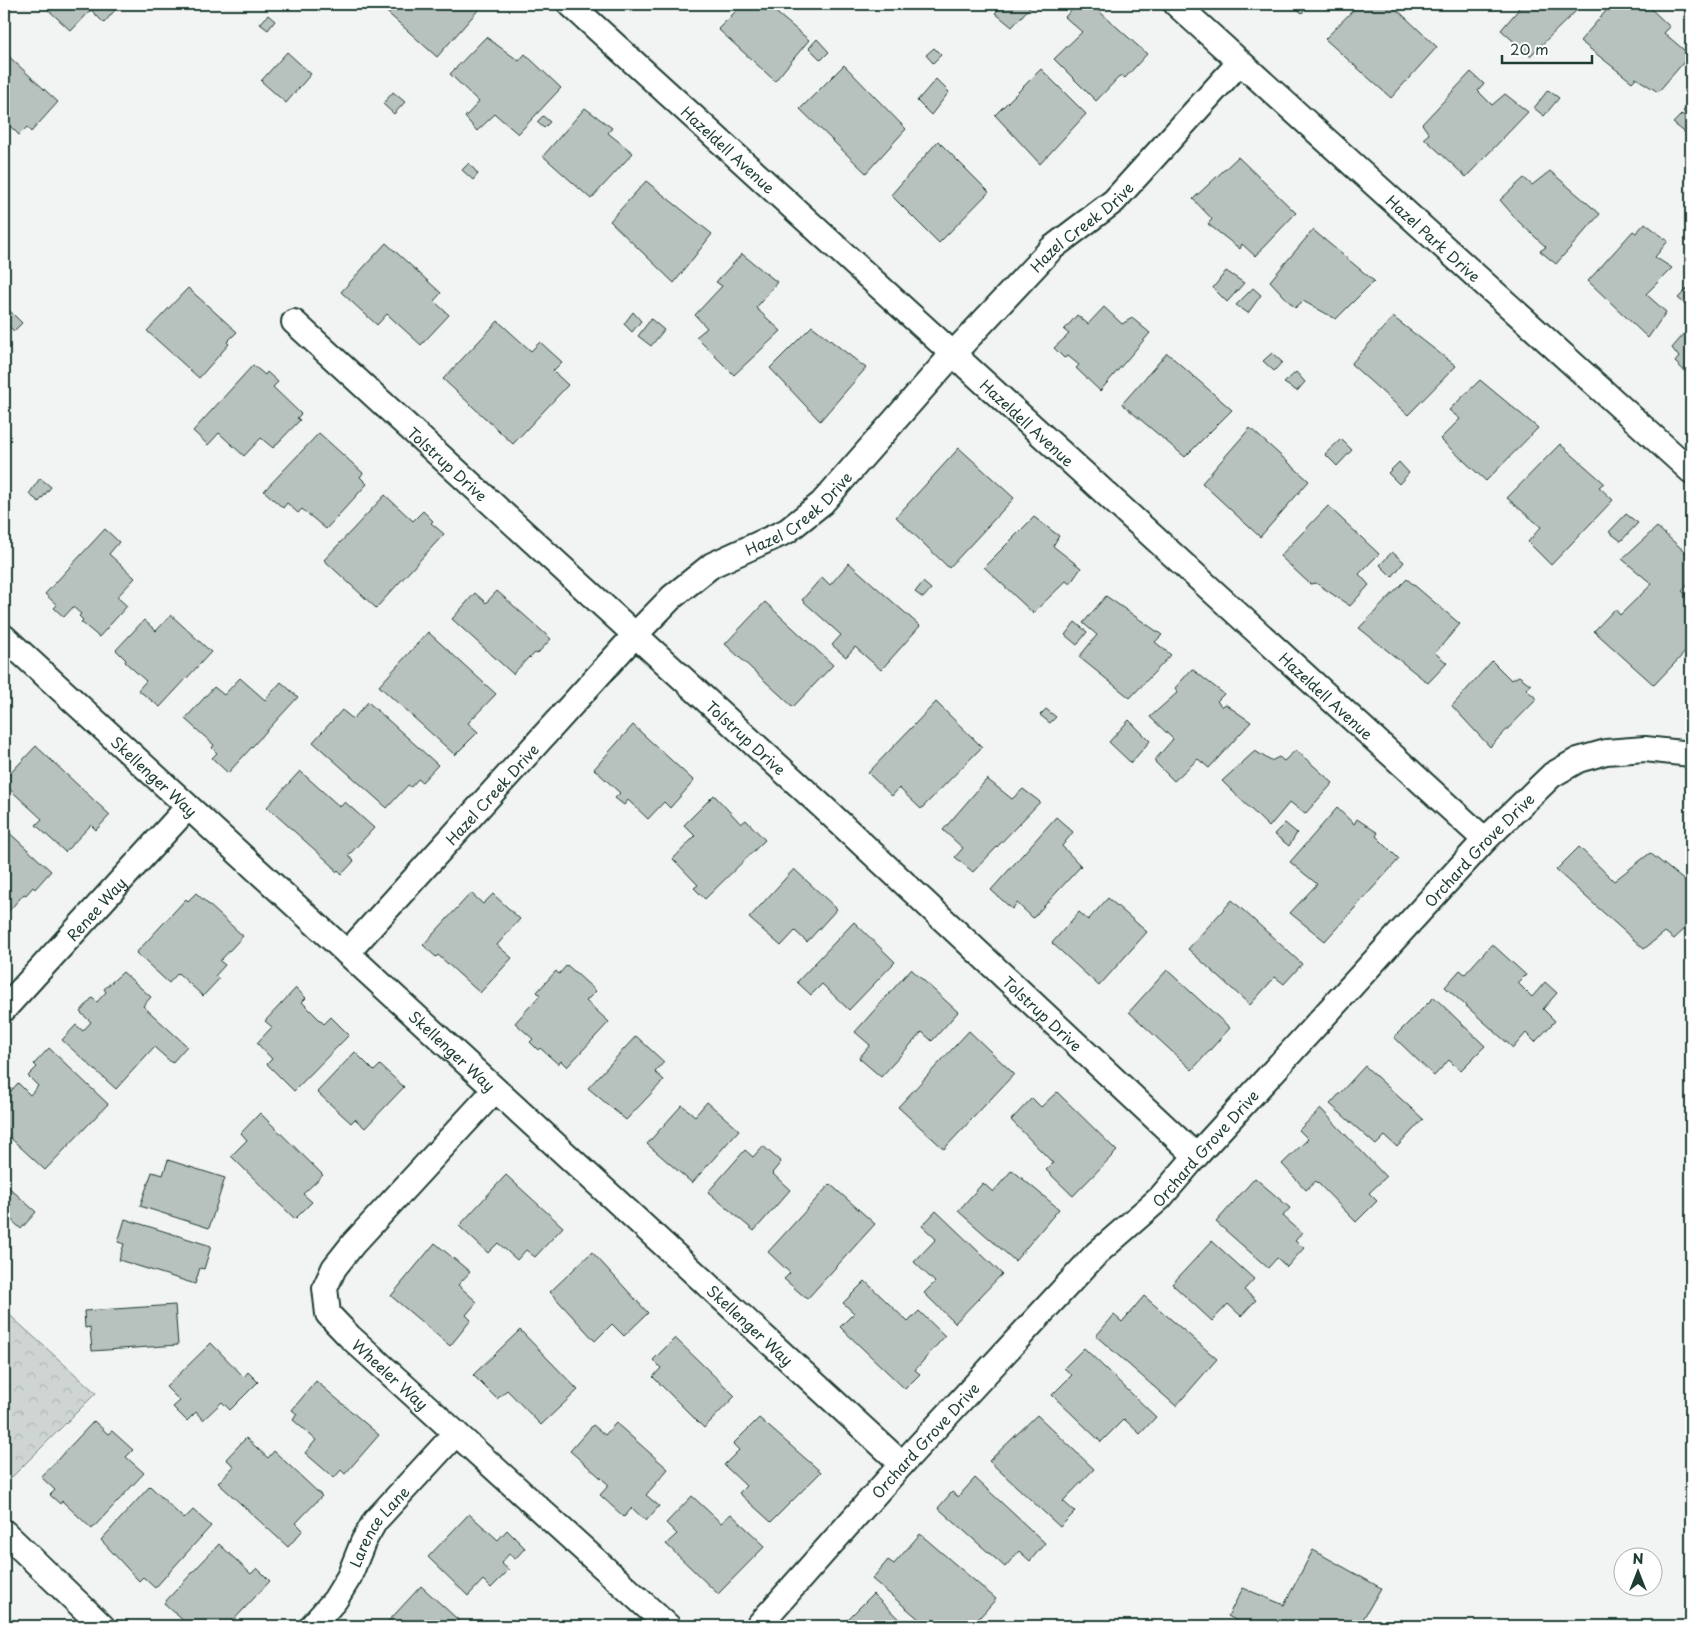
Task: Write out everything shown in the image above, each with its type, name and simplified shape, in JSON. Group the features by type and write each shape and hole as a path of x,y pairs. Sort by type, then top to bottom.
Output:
{"street":[{"name":"Hazeldell Avenue","path":"570,4 1485,840"},
{"name":"Hazel Park Drive","path":"1176,4 1691,471"},
{"name":"Hazel Creek Drive","path":"347,953 635,635 672,597 712,565 768,541 801,522 822,503 952,354 1052,248 1114,202 1240,62"},
{"name":"Tolstrup Drive","path":"294,322 635,635 1196,1156"},
{"name":"Skellenger Way","path":"4,637 902,1464"},
{"name":"Orchard Grove Drive","path":"758,1626 902,1464 1096,1253 1160,1198 1196,1156 1485,840 1552,774 1578,760 1606,752 1645,749 1691,754"},
{"name":"Renee Way","path":"4,1009 188,807"},
{"name":"Wheeler Way","path":"495,1090 352,1244 334,1268 325,1288 328,1314 349,1336 668,1626"},
{"name":"Larence Lane","path":"312,1626 335,1600 345,1584 363,1542 375,1521 456,1432"},
{"path":"4,1532 102,1626"}],"green space":[{"path":"4,1310 96,1393 4,1485"}],"building":[{"path":"42,4 120,4 104,23 91,10 71,31"},
{"path":"381,4 475,4 480,8 437,57 380,6"},
{"path":"743,4 766,4 809,40 775,81 718,29"},
{"path":"1004,4 1028,4 1031,6 1012,27 995,13"},
{"path":"1077,4 1091,4 1147,54 1125,78 1121,75 1096,101 1054,59 1082,32 1065,17"},
{"path":"1291,4 1310,4 1302,13"},
{"path":"1359,4 1391,4 1437,47 1391,98 1325,39"},
{"path":"1513,4 1583,4 1530,56 1501,30 1519,9"},
{"path":"1612,4 1646,4 1670,27 1664,33 1690,55 1658,92 1636,78 1632,82 1580,41"},
{"path":"268,15 275,21 268,30 260,24"},
{"path":"486,37 519,61 525,54 561,88 518,134 495,114 477,131 465,117 479,102 450,74"},
{"path":"817,39 829,52 821,60 809,48"},
{"path":"934,48 941,55 933,63 926,55"},
{"path":"4,52 58,102 31,132 27,127 19,135 4,120"},
{"path":"287,52 311,74 286,103 261,81"},
{"path":"844,65 906,129 866,173 800,109"},
{"path":"1041,69 1086,114 1040,164 995,115"},
{"path":"1471,72 1484,84 1478,91 1492,105 1505,94 1528,112 1466,177 1424,138 1429,134 1422,124"},
{"path":"936,79 949,92 931,115 917,101"},
{"path":"1548,90 1559,98 1544,116 1534,108"},
{"path":"393,92 405,102 394,114 383,104"},
{"path":"1691,102 1691,120 1683,111"},
{"path":"585,108 612,128 608,133 633,153 591,199 543,156"},
{"path":"1682,114 1691,122 1691,129 1687,134 1673,123"},
{"path":"543,116 550,122 544,128 537,122"},
{"path":"938,141 989,192 939,243 891,195"},
{"path":"1238,157 1296,213 1255,256 1242,244 1240,249 1208,224 1212,219 1193,199"},
{"path":"469,163 478,174 473,180 462,170"},
{"path":"1550,171 1600,214 1556,264 1540,251 1546,247 1519,222 1500,200 1524,178 1532,185"},
{"path":"646,181 712,234 674,283 610,221"},
{"path":"1645,223 1668,241 1655,257 1672,268 1646,294 1666,312 1648,338 1588,281 1633,231 1636,233"},
{"path":"1313,230 1374,281 1336,319 1303,301 1295,308 1270,281"},
{"path":"386,243 441,293 434,301 449,315 421,345 387,314 377,325 341,292"},
{"path":"742,254 777,282 756,308 781,331 734,375 696,337 707,328 695,315 722,286 716,282"},
{"path":"1226,271 1244,283 1227,302 1213,288"},
{"path":"1691,285 1691,309 1678,298"},
{"path":"188,288 237,332 199,378 147,331"},
{"path":"1253,288 1261,295 1248,313 1236,305"},
{"path":"1104,307 1122,324 1132,318 1150,333 1100,391 1076,368 1079,365 1068,356 1064,358 1054,348 1069,334 1064,330 1077,315 1088,324"},
{"path":"10,311 22,323 14,331 4,322 4,317"},
{"path":"633,312 641,321 632,332 624,324"},
{"path":"1393,317 1456,366 1408,415 1351,364"},
{"path":"651,319 664,330 651,346 638,336"},
{"path":"498,321 531,351 540,342 562,362 553,371 568,385 513,444 443,379"},
{"path":"812,326 866,368 820,421 770,368"},
{"path":"1691,326 1691,377 1675,362 1679,357 1672,348"},
{"path":"1167,353 1232,410 1185,457 1122,404"},
{"path":"1272,353 1282,362 1274,371 1263,361"},
{"path":"253,365 265,375 267,372 278,382 273,387 301,414 297,418 300,420 273,448 261,438 244,456 219,433 208,445 193,431"},
{"path":"1296,372 1305,382 1297,391 1284,383"},
{"path":"1480,380 1538,428 1486,481 1440,439 1460,419 1449,410"},
{"path":"1250,428 1309,481 1260,537 1202,483"},
{"path":"319,433 363,473 360,477 367,484 326,529 302,509 298,513 287,503 283,508 264,491"},
{"path":"1341,439 1352,450 1337,466 1325,454"},
{"path":"1560,444 1604,483 1599,487 1613,500 1551,565 1528,542 1541,527 1507,498"},
{"path":"959,448 1014,498 949,568 896,517"},
{"path":"1399,462 1409,473 1399,484 1388,473"},
{"path":"40,478 51,487 39,502 29,494"},
{"path":"385,495 413,521 423,511 433,521 431,523 444,534 376,608 324,560"},
{"path":"1328,506 1379,554 1359,574 1369,585 1350,606 1316,583 1310,584 1280,556"},
{"path":"1626,514 1638,523 1621,541 1609,532"},
{"path":"1034,517 1059,536 1053,546 1081,568 1070,584 1066,581 1033,613 984,567"},
{"path":"1657,527 1691,557 1691,582 1682,591 1691,599 1691,646 1654,685 1594,631 1615,609 1620,615 1652,584 1622,559"},
{"path":"105,529 119,542 109,554 135,578 117,597 127,606 99,637 81,622 83,620 79,616 81,614 73,607 64,617 54,608 57,605 45,594"},
{"path":"1392,552 1404,562 1392,577 1380,565"},
{"path":"849,563 920,626 881,670 855,647 846,657 832,645 841,635 802,600 822,577 830,585"},
{"path":"1407,579 1460,624 1435,653 1447,663 1428,683 1359,628"},
{"path":"923,582 931,589 923,598 915,592"},
{"path":"497,591 551,639 537,654 535,653 529,657 513,674 452,619 475,593 486,603"},
{"path":"1106,596 1162,635 1155,642 1171,655 1130,698 1079,657 1097,635 1083,623"},
{"path":"765,602 833,665 793,707 725,644"},
{"path":"171,615 211,652 160,707 138,690 146,681 125,662 126,660 116,650 144,620 156,631"},
{"path":"1075,622 1087,632 1077,645 1065,635"},
{"path":"428,632 496,694 468,723 478,732 455,755 379,686"},
{"path":"1492,661 1511,680 1519,676 1531,685 1526,689 1537,699 1490,747 1452,706"},
{"path":"1192,669 1224,694 1217,701 1222,707 1225,704 1251,722 1209,768 1198,759 1174,781 1154,761 1173,739 1150,717 1178,692 1175,688"},
{"path":"240,678 265,700 281,682 298,697 228,773 212,758 217,753 212,748 214,745 185,719 214,687 224,695"},
{"path":"368,702 438,765 422,782 418,779 411,787 408,785 387,808 313,742 342,710 353,719"},
{"path":"936,702 982,747 921,809 899,788 892,796 868,773"},
{"path":"1046,709 1056,717 1050,723 1040,715"},
{"path":"1129,720 1150,741 1131,763 1109,742"},
{"path":"633,725 694,781 670,808 664,802 648,819 628,800 624,805 615,798 620,793 594,769"},
{"path":"36,746 110,815 96,830 91,825 65,852 36,825 42,819 4,784 4,780"},
{"path":"1296,750 1333,783 1305,814 1290,802 1269,827 1222,781 1255,751 1271,761 1279,757 1284,761"},
{"path":"300,771 340,807 345,802 374,828 348,856 354,861 342,874 338,870 336,872 333,866 267,807"},
{"path":"987,779 1012,799 1023,789 1040,802 973,872 955,857 963,848 943,830"},
{"path":"714,795 741,824 746,820 765,840 705,899 694,888 698,885 673,859 695,836 684,825"},
{"path":"1337,808 1354,824 1357,819 1378,833 1376,836 1399,859 1325,941 1290,913 1317,884 1290,862"},
{"path":"1056,817 1073,832 1062,846 1081,866 1033,918 1017,903 1012,909 991,890"},
{"path":"1285,823 1297,833 1289,846 1274,834"},
{"path":"4,828 51,871 35,889 33,887 26,895 24,894 6,914 4,912"},
{"path":"1579,847 1614,881 1650,853 1691,886 1691,927 1688,926 1674,939 1665,932 1644,949 1556,870"},
{"path":"794,869 837,909 807,942 795,931 781,946 749,918"},
{"path":"196,893 243,936 220,961 225,965 215,976 219,979 203,996 178,973 169,983 136,953 186,899 188,901"},
{"path":"471,893 483,904 493,894 520,919 497,945 512,958 480,993 438,955 436,957 423,945"},
{"path":"1108,898 1147,932 1099,986 1052,943 1079,912 1088,920"},
{"path":"1232,900 1302,964 1284,984 1275,977 1250,1005 1188,949"},
{"path":"854,922 895,962 849,1010 822,984 811,995 797,982"},
{"path":"1492,944 1526,975 1518,983 1532,997 1545,982 1557,993 1543,1009 1555,1021 1535,1042 1526,1033 1513,1048 1445,987 1460,970 1465,974"},
{"path":"567,965 596,991 586,1001 609,1022 567,1067 561,1061 558,1064 540,1048 538,1050 530,1042 533,1039 515,1023 540,995 537,992 556,971 559,974"},
{"path":"911,969 958,1012 932,1041 922,1032 881,1077 859,1058 870,1045 855,1032"},
{"path":"1167,970 1230,1028 1192,1070 1129,1012"},
{"path":"123,972 151,997 143,1006 187,1046 172,1063 154,1047 116,1089 62,1040 76,1025 83,1031 91,1022 80,1012 92,998 97,1002 106,992 104,989"},
{"path":"296,988 306,998 302,1002 324,1024 331,1017 349,1035 294,1091 267,1064 272,1059 257,1043 272,1027 265,1021"},
{"path":"1434,997 1485,1046 1460,1071 1449,1060 1434,1076 1394,1037"},
{"path":"969,1031 1014,1074 944,1149 898,1107"},
{"path":"636,1036 664,1062 655,1072 664,1080 626,1120 588,1088"},
{"path":"49,1048 108,1104 45,1170 4,1132 4,1099 18,1083 30,1095 38,1086 28,1076 37,1067 34,1064"},
{"path":"355,1052 374,1071 380,1065 404,1087 365,1128 355,1119 351,1123 317,1092"},
{"path":"1365,1066 1423,1119 1397,1147 1385,1136 1376,1145 1330,1104"},
{"path":"1057,1092 1117,1151 1073,1196 1046,1170 1053,1163 1011,1120 1032,1098 1041,1107"},
{"path":"707,1102 739,1130 692,1183 647,1144 682,1105 695,1116"},
{"path":"1321,1109 1386,1177 1369,1193 1377,1201 1356,1222 1316,1181 1306,1190 1282,1164 1308,1139 1299,1130"},
{"path":"260,1113 323,1175 303,1194 312,1202 295,1219 231,1156 247,1140 241,1133"},
{"path":"763,1146 781,1162 772,1173 790,1190 754,1231 708,1192 745,1150 753,1157"},
{"path":"168,1160 225,1178 209,1228 140,1206 152,1172 163,1175"},
{"path":"1012,1170 1059,1209 1015,1261 958,1211 983,1183 993,1192"},
{"path":"506,1175 563,1227 535,1257 526,1250 517,1260 498,1243 488,1253 459,1226"},
{"path":"1255,1178 1290,1208 1283,1216 1302,1233 1295,1241 1304,1248 1287,1267 1277,1258 1268,1268 1216,1222"},
{"path":"4,1183 36,1212 21,1229 4,1213"},
{"path":"830,1184 875,1224 807,1299 784,1279 790,1273 768,1252"},
{"path":"936,1211 1002,1274 955,1323 924,1293 935,1282 914,1262 936,1239 922,1226"},
{"path":"125,1219 211,1246 204,1269 200,1268 195,1284 119,1260 124,1244 118,1242"},
{"path":"1212,1241 1254,1279 1244,1290 1256,1300 1241,1316 1228,1304 1212,1321 1172,1284"},
{"path":"435,1243 470,1272 458,1285 477,1302 466,1315 471,1320 450,1346 391,1296"},
{"path":"592,1252 648,1313 624,1336 612,1324 595,1341 550,1292"},
{"path":"865,1281 908,1322 919,1311 945,1336 915,1370 920,1374 905,1389 840,1327 854,1313 843,1303"},
{"path":"1144,1296 1217,1359 1176,1406 1096,1336 1114,1315 1122,1322"},
{"path":"175,1305 178,1345 92,1351 90,1327 85,1328 84,1311"},
{"path":"520,1330 578,1390 541,1425 507,1390 497,1399 473,1375"},
{"path":"675,1338 735,1396 704,1428 653,1377 661,1368 653,1360"},
{"path":"211,1343 244,1377 248,1372 258,1382 230,1410 222,1402 203,1420 196,1412 187,1421 173,1407 180,1401 166,1387"},
{"path":"1084,1348 1156,1417 1140,1434 1124,1419 1101,1442 1052,1395 1072,1375 1064,1368"},
{"path":"316,1381 379,1435 345,1474 341,1470 334,1478 305,1453 316,1440 293,1420 297,1414 292,1410"},
{"path":"1037,1415 1094,1469 1063,1501 1075,1512 1060,1527 989,1461"},
{"path":"759,1418 821,1472 771,1522 739,1493 746,1486 724,1465 739,1450 733,1444"},
{"path":"94,1421 108,1434 112,1431 133,1450 126,1457 144,1473 92,1529 62,1501 60,1504 50,1495 55,1490 41,1477"},
{"path":"616,1423 668,1469 646,1495 659,1506 646,1521 632,1508 624,1517 600,1495 609,1485 570,1451 593,1425 605,1435"},
{"path":"246,1438 268,1458 274,1451 322,1496 296,1523 303,1530 288,1547 218,1483 234,1466 226,1459"},
{"path":"975,1478 1045,1543 1030,1561 1019,1551 1005,1567 938,1508 952,1492 958,1497"},
{"path":"150,1486 184,1519 193,1510 211,1526 155,1588 143,1577 139,1581 101,1540"},
{"path":"692,1496 721,1523 731,1514 765,1546 718,1594 666,1544 677,1534 666,1523"},
{"path":"469,1514 498,1540 507,1530 525,1548 515,1559 509,1554 501,1563 509,1570 491,1588 483,1580 468,1596 428,1557"},
{"path":"920,1534 996,1599 972,1626 927,1626 872,1579 888,1560 894,1564"},
{"path":"219,1544 251,1574 257,1568 270,1581 228,1626 189,1626 164,1603"},
{"path":"1313,1550 1381,1588 1359,1626 1246,1626 1228,1616 1243,1588 1284,1605"},
{"path":"421,1586 465,1626 384,1626"},
{"path":"873,1594 906,1626 841,1626"}]}
